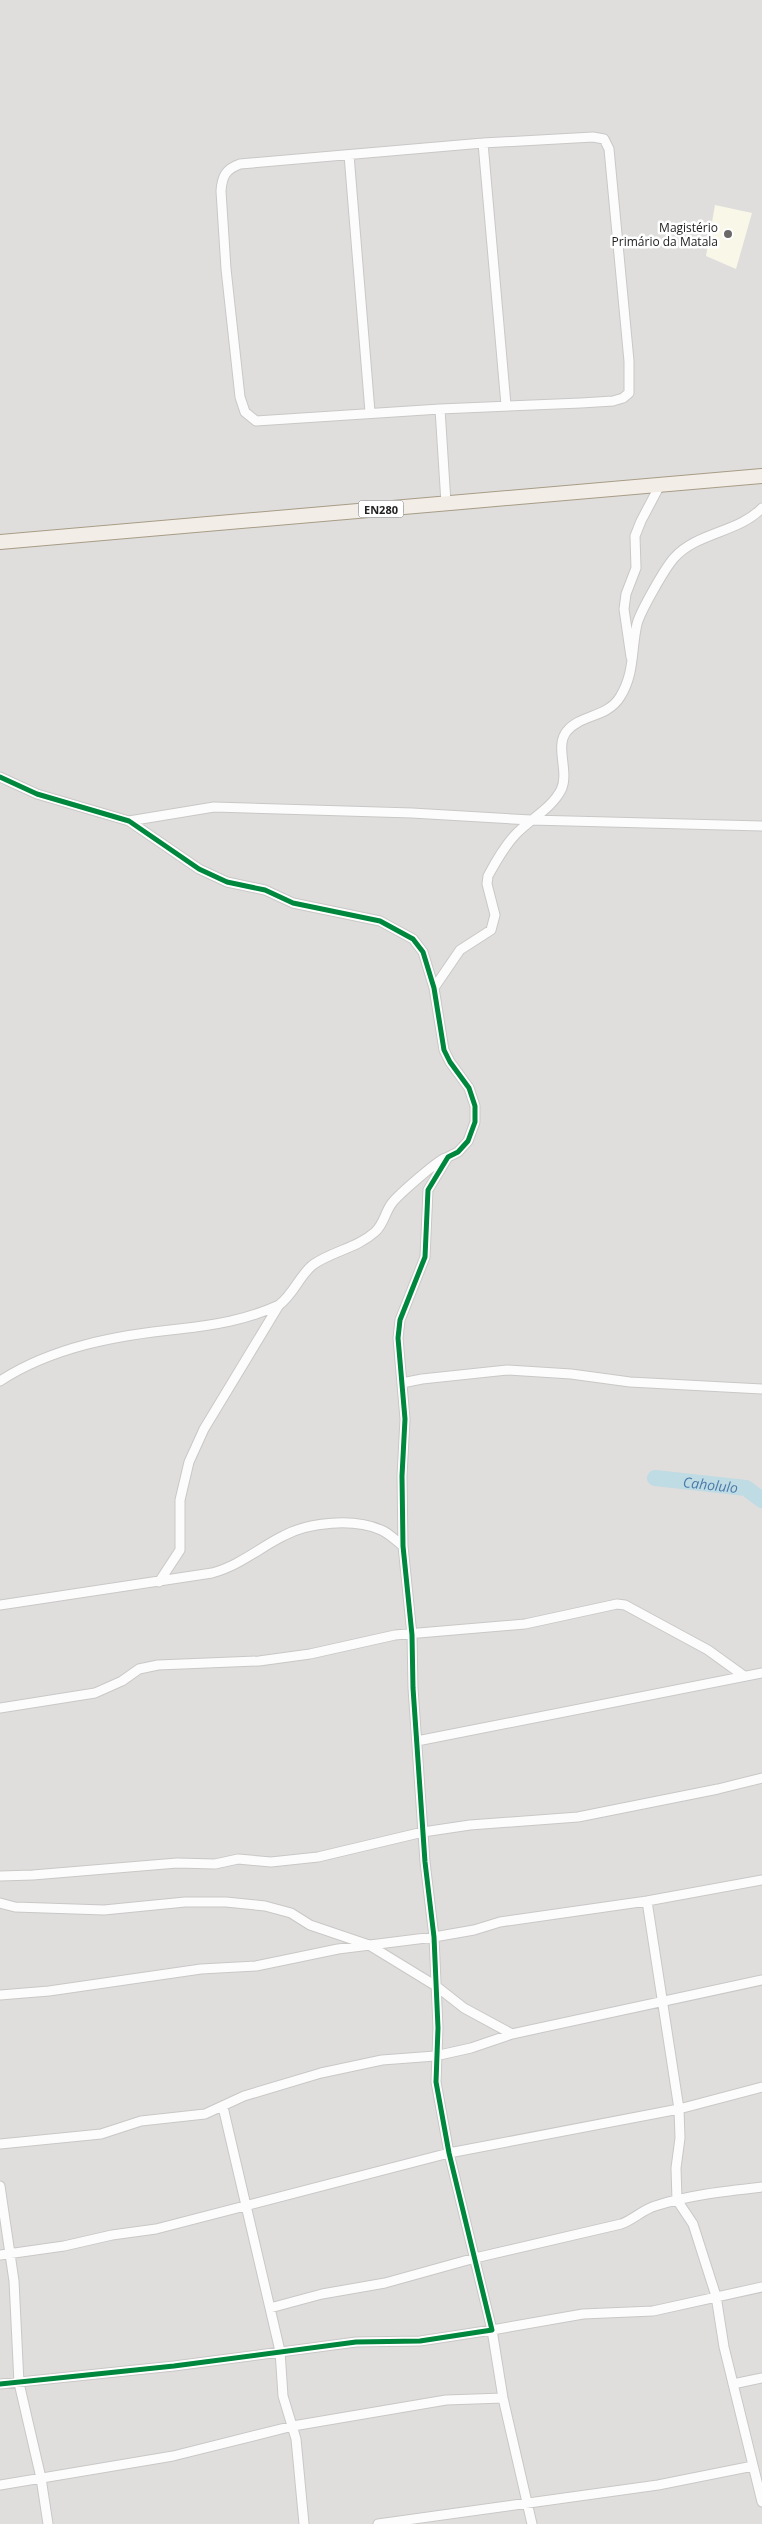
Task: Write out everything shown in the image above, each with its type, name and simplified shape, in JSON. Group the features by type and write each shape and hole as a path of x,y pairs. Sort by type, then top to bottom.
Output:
{"main road":[{"name":"EN280","path":"0,542 762,476"}],"street":[{"path":"593,137 604,139 607,142 629,361 628,393 623,398 580,404 506,405 370,412 281,420 252,420 246,412 240,397 226,270 221,191 221,180 225,172 240,164 483,143 593,137"},
{"path":"483,143 506,405"},
{"path":"349,155 370,412"},
{"path":"440,409 446,503"},
{"path":"632,664 625,627 626,594 636,568 635,536 640,521 660,485"},
{"path":"434,988 444,975 453,957 491,930 496,915 487,884 488,876 507,845 555,799 564,782 562,745 565,733 579,720 597,716 611,708 619,698 632,664 640,616 674,558 705,538 748,520 762,508"},
{"path":"0,777 37,794 129,821 198,868 227,882 265,890 293,902 380,921 403,932 413,939 423,952 434,988 444,1050 450,1062 469,1088 475,1106 473,1132 458,1152 431,1167 400,1194 391,1204 385,1219 377,1230 367,1239 312,1265 287,1300 279,1305 227,1324 157,1332 78,1347 38,1359 0,1381"},
{"path":"129,821 214,807 412,813 531,820 762,826"},
{"path":"448,1157 428,1190 425,1257 400,1320 399,1358 405,1418 402,1476 403,1546 412,1635 413,1688 423,1832 434,1937 438,2028 436,2082 449,2153 492,2330 503,2398 532,2524"},
{"path":"159,1582 180,1550 180,1500 189,1462 204,1429 279,1305"},
{"path":"402,1383 422,1378 507,1370 571,1374 630,1382 762,1389"},
{"path":"0,1605 159,1582 226,1570 285,1534 324,1524 371,1527 383,1530 403,1546"},
{"path":"0,1708 95,1693 122,1681 139,1669 152,1666 259,1661 310,1654 395,1635 524,1624 617,1604 625,1605 708,1650 744,1676"},
{"path":"417,1741 762,1673"},
{"path":"0,1876 177,1863 215,1864 238,1859 260,1862 318,1857 423,1832 470,1825 578,1817 718,1789 762,1778"},
{"path":"0,1995 201,1969 256,1966 338,1949 434,1937 474,1930 500,1922 647,1901 762,1880"},
{"path":"647,1901 679,2110 679,2155 676,2168 677,2200 693,2224 716,2296 733,2384 762,2502"},
{"path":"0,1903 15,1907 77,1910 104,1910 185,1902 226,1902 265,1906 291,1913 310,1925 369,1945 436,1986 464,2008 512,2034"},
{"path":"0,2144 101,2134 141,2121 205,2114 244,2096 321,2073 382,2060 436,2056 471,2048 512,2034 762,1980"},
{"path":"4,2254 64,2246 112,2235 156,2229 246,2208 449,2153 679,2110 762,2087"},
{"path":"223,2106 280,2351 283,2396 286,2410 293,2426 304,2524"},
{"path":"0,2186 4,2254 14,2281 16,2356 19,2383 41,2478 48,2524"},
{"path":"270,2308 322,2294 385,2283 475,2258 620,2224 634,2220 652,2207 677,2200 762,2187"},
{"path":"0,2384 174,2366 356,2342 420,2340 583,2314 653,2311 762,2287"},
{"path":"733,2384 762,2378"},
{"path":"0,2485 173,2456 293,2426 446,2400 503,2398"},
{"path":"378,2524 526,2502 658,2486 753,2466"}],"shaded area":[{"path":"0,0 762,0 762,2524 0,2524"},
{"name":"Magistério Primário da Matala","path":"715,205 752,213 736,269 706,256"}],"waterway":[{"name":"Caholulo","path":"655,1478 746,1488 762,1500"}],"cycle path":[{"path":"0,777 37,794 129,821 199,869 227,882 265,890 293,903 380,921 413,939 423,952 434,988 444,1050 450,1062 469,1088 475,1106 475,1122 468,1141 458,1152 448,1157 428,1190 425,1257 400,1320 398,1338 405,1419 402,1476 403,1546 412,1635 413,1688 425,1862 434,1937 438,2028 436,2082 449,2153 492,2330 420,2341 356,2342 174,2366 0,2384"}],"place":[{"name":"Magistério Primário da Matala","path":"728,234"}]}
